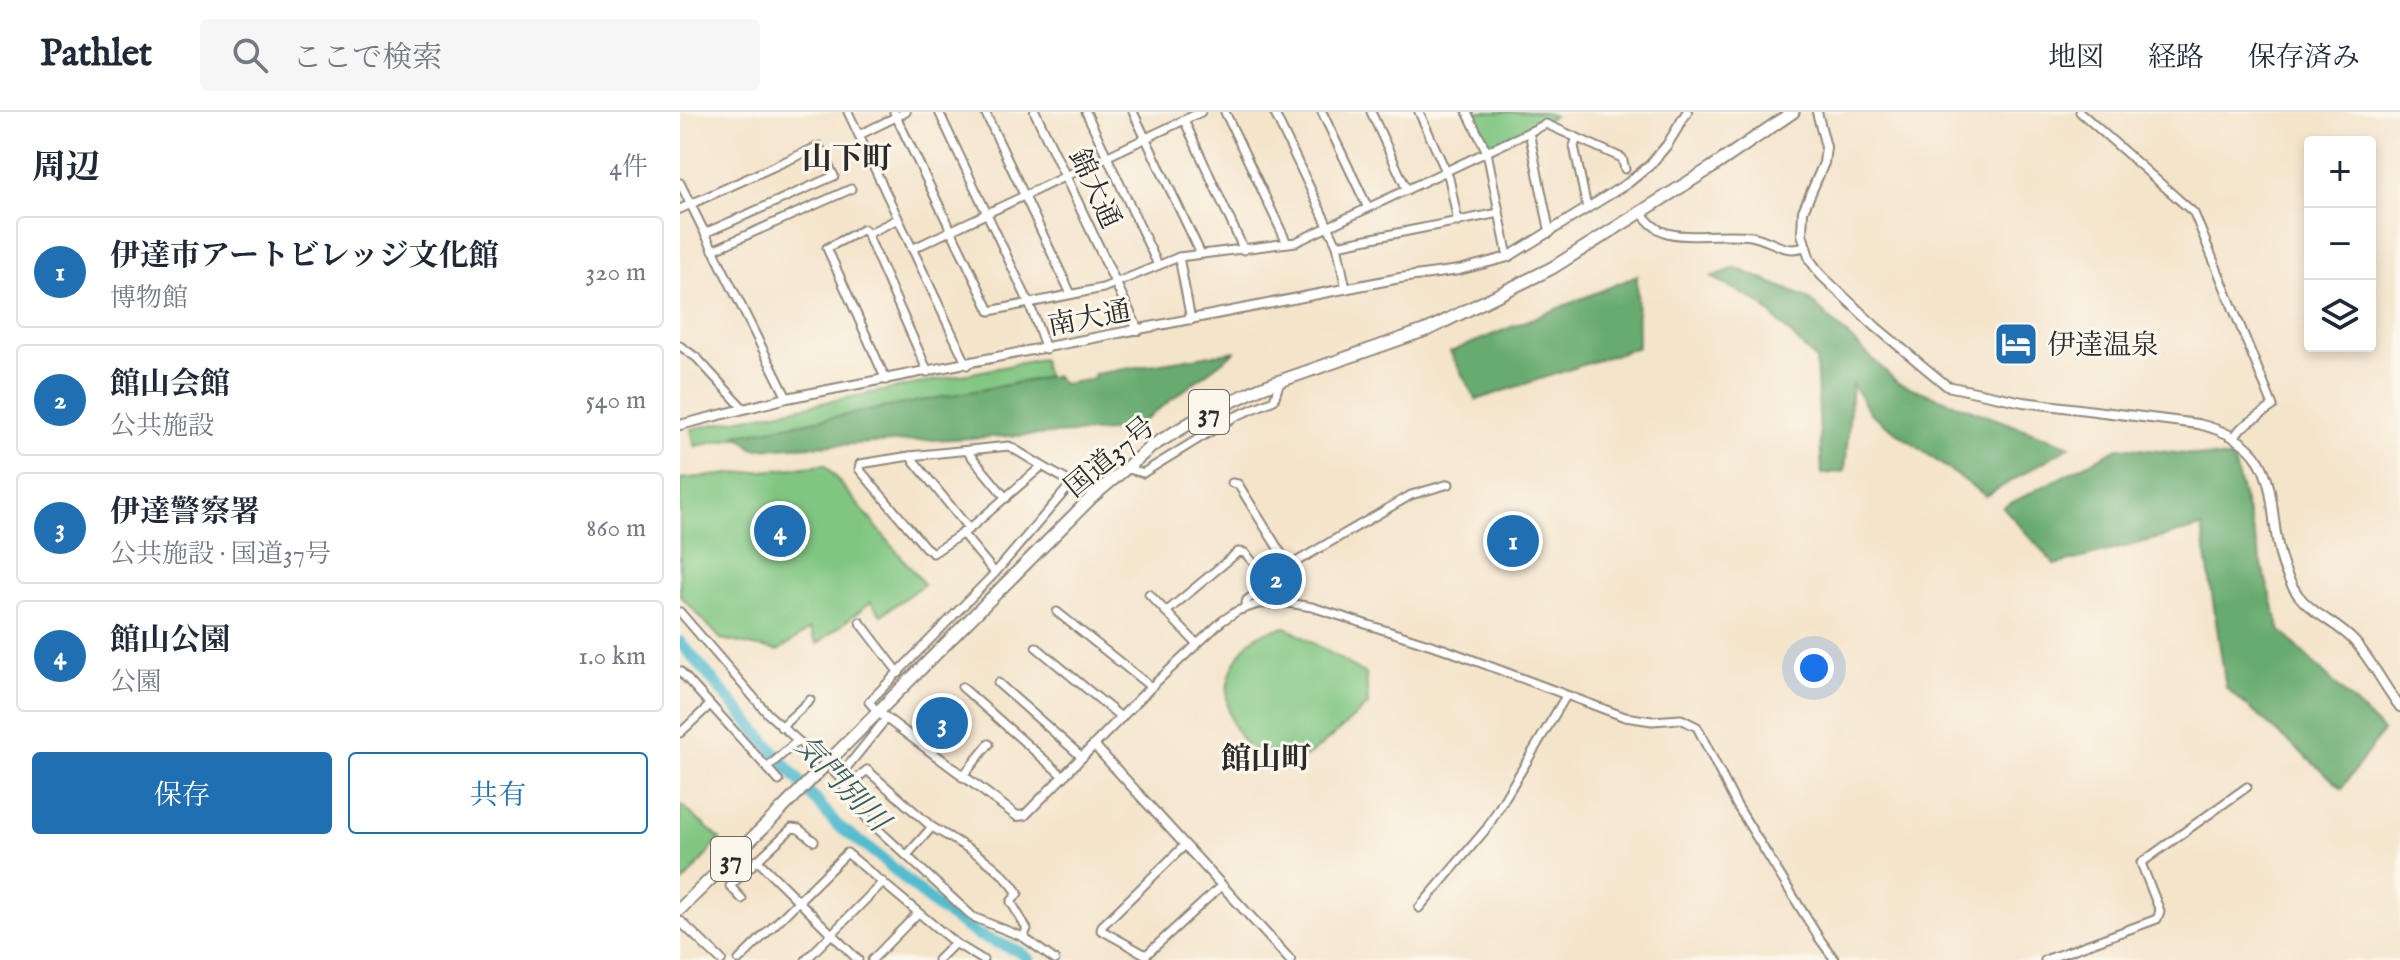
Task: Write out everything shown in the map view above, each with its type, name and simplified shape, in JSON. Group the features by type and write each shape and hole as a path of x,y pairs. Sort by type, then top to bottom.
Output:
{"highway":[{"name":"国道37号","path":"680,909 829,761 882,716 1124,468 1152,446 1205,414 1280,381 1429,329 1552,268 1711,168 1793,112"}],"street":[{"path":"848,112 967,365"},
{"path":"859,135 895,114 906,112"},
{"path":"939,112 1029,303 1046,349"},
{"path":"985,112 1071,294"},
{"name":"錦大通","path":"1035,112 1138,330"},
{"path":"1086,112 1158,265"},
{"path":"1133,112 1201,254"},
{"path":"912,249 1201,112"},
{"path":"1225,112 1287,243"},
{"path":"1274,112 1337,245 1346,289"},
{"path":"1322,112 1368,208"},
{"path":"1371,112 1407,190"},
{"path":"1419,112 1447,172 1458,222"},
{"path":"1467,112 1487,152 1508,257"},
{"name":"南大通","path":"680,425 787,398 1346,289 1459,270 1508,257 1550,233 1650,165 1667,145 1687,112"},
{"path":"1817,112 1826,147 1824,163 1803,211 1802,234 1804,247 1821,275 1876,327 1947,386 2023,402 2198,424 2219,429 2234,437 2260,460 2269,480 2278,546 2297,594 2310,608 2355,642 2400,707"},
{"path":"2080,112 2194,213 2273,406 2234,437"},
{"path":"895,114 990,311 1116,283 1179,257 1296,242 1546,124 1622,158 1625,169"},
{"path":"1184,120 1244,250"},
{"path":"1529,132 1550,233"},
{"path":"1577,138 1574,146 1587,208"},
{"path":"680,209 819,146 834,176 705,233"},
{"path":"680,183 787,398"},
{"path":"816,184 823,200"},
{"path":"713,250 851,189"},
{"path":"1641,212 1656,227 1675,234 1749,236 1792,251 1804,247"},
{"path":"1337,245 1499,213"},
{"path":"867,234 898,219"},
{"path":"886,380 827,248 864,229 928,372"},
{"path":"1179,257 1191,320"},
{"path":"680,346 697,358 743,408"},
{"path":"1124,468 1143,473 1234,417 1274,400 1280,381"},
{"path":"1042,466 966,531 933,553 859,469 860,464 910,456 1009,446 1072,483 995,573 869,702 882,716 1017,816 1025,815 1151,687 1222,621 1258,604 1288,603 1312,607 1444,649 1625,717 1652,721 1681,719 1697,727 1736,804 1835,960"},
{"path":"967,451 1006,498"},
{"path":"910,456 995,573"},
{"path":"1232,483 1238,484 1289,566 1288,603"},
{"path":"1289,566 1411,495 1449,484"},
{"path":"1166,612 1238,552 1245,553 1252,561"},
{"path":"1244,608 1247,600 1266,586 1268,568 1274,567"},
{"path":"1149,594 1197,644"},
{"path":"680,612 781,727 839,777 869,821 973,917 1023,937 1055,960"},
{"path":"1057,612 1151,687"},
{"path":"860,622 899,673"},
{"path":"1036,647 1122,718"},
{"path":"682,677 769,766 779,781"},
{"path":"998,683 1082,757"},
{"path":"962,687 1064,777"},
{"path":"1419,908 1487,828 1566,696"},
{"path":"781,727 810,700"},
{"path":"680,733 710,705"},
{"path":"839,777 882,716"},
{"path":"769,766 796,742"},
{"path":"962,777 989,744"},
{"path":"1094,745 1290,960"},
{"path":"845,789 867,770 932,827 963,845 1007,878 1018,893 1011,902 1027,929 1023,937"},
{"path":"2045,960 2157,919 2160,911 2141,863 2247,787"},
{"path":"908,854 932,827"},
{"path":"742,899 730,886 792,828 799,829 814,841"},
{"path":"1184,846 1101,930 1146,955 1221,886"},
{"path":"739,960 847,853 955,943 983,960"},
{"path":"757,860 858,960"},
{"path":"806,960 883,882"},
{"path":"872,960 918,913"},
{"path":"680,921 721,960"},
{"path":"938,960 955,943"}],"green space":[{"path":"1474,112 1544,112 1554,116 1490,145"},
{"path":"1736,268 1808,298 1898,383 2070,446 1986,496 1871,414 1852,384 1845,471 1822,474 1816,360 1761,304 1711,277"},
{"path":"1637,276 1638,347 1476,400 1450,352"},
{"path":"1236,351 1131,430 754,449 737,435 1055,376 1063,384 1094,379 1094,374"},
{"path":"1042,359 1047,377 695,446 691,429"},
{"path":"2120,447 2233,459 2280,630 2383,731 2342,788 2226,688 2202,527 2055,565 2003,507"},
{"path":"825,465 924,584 881,615 871,602 817,644 810,629 778,651 721,639 680,595 680,479"},
{"path":"1286,627 1366,674 1368,705 1311,753 1287,763 1266,757 1244,741 1230,718 1227,691 1234,665 1246,645 1260,634"},
{"path":"680,804 720,839 680,886"}],"waterway":[{"name":"気門別川","path":"680,642 837,825 879,856 935,905 978,935 1020,952 1029,960"}],"place":[{"name":"伊達温泉","path":"2016,344"},
{"name":"館山公園","path":"780,531"},
{"name":"伊達市アートビレッジ文化館","path":"1513,541"},
{"name":"館山会館","path":"1276,579"},
{"name":"伊達警察署","path":"942,723"}],"district":[{"name":"山下町","path":"847,158"},
{"name":"館山町","path":"1266,758"}]}
